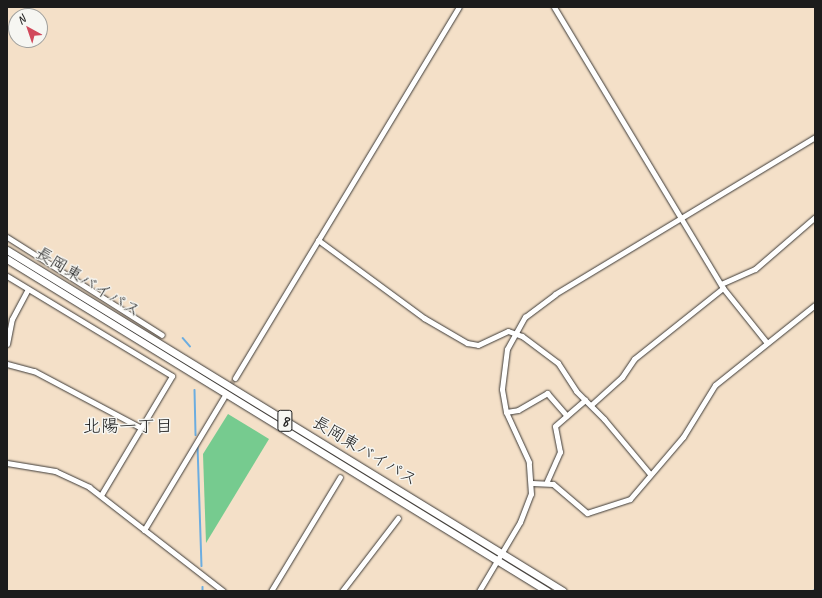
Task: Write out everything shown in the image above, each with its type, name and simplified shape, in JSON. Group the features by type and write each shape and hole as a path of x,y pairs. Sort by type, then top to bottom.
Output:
{"highway":[{"name":"長岡東バイパス","path":"7,250 502,552 563,591"},
{"name":"長岡東バイパス","path":"7,260 547,591"}],"street":[{"path":"236,378 459,7"},
{"path":"554,7 722,286 767,343"},
{"path":"479,591 526,510 532,483 527,455 506,412 501,377 504,358 514,332 541,302 815,137"},
{"path":"591,405 622,377 634,359 722,286 756,269 815,217"},
{"path":"7,237 162,335"},
{"path":"318,240 424,318 467,343 478,345 503,332 514,332 558,363 585,400 591,405 650,474"},
{"path":"7,276 172,376 101,495"},
{"path":"7,344 12,320 28,289"},
{"path":"532,483 547,481 588,513 630,499 686,432 714,385 815,305"},
{"path":"7,364 34,371 141,428"},
{"path":"506,412 518,410 547,393 567,416"},
{"path":"144,530 224,397"},
{"path":"547,481 560,452 554,431 567,416 585,400"},
{"path":"7,463 55,471 101,495 223,591"},
{"path":"271,591 340,477"},
{"path":"342,591 398,518"}],"green space":[{"path":"228,414 269,439 206,543 203,454"}],"waterway":[{"path":"183,338 190,346"},
{"path":"195,390 196,435"},
{"path":"198,446 202,566"}],"tunnel":[{"path":"224,396 235,378"}],"district":[{"name":"北陽一丁目","path":"128,426"}]}
